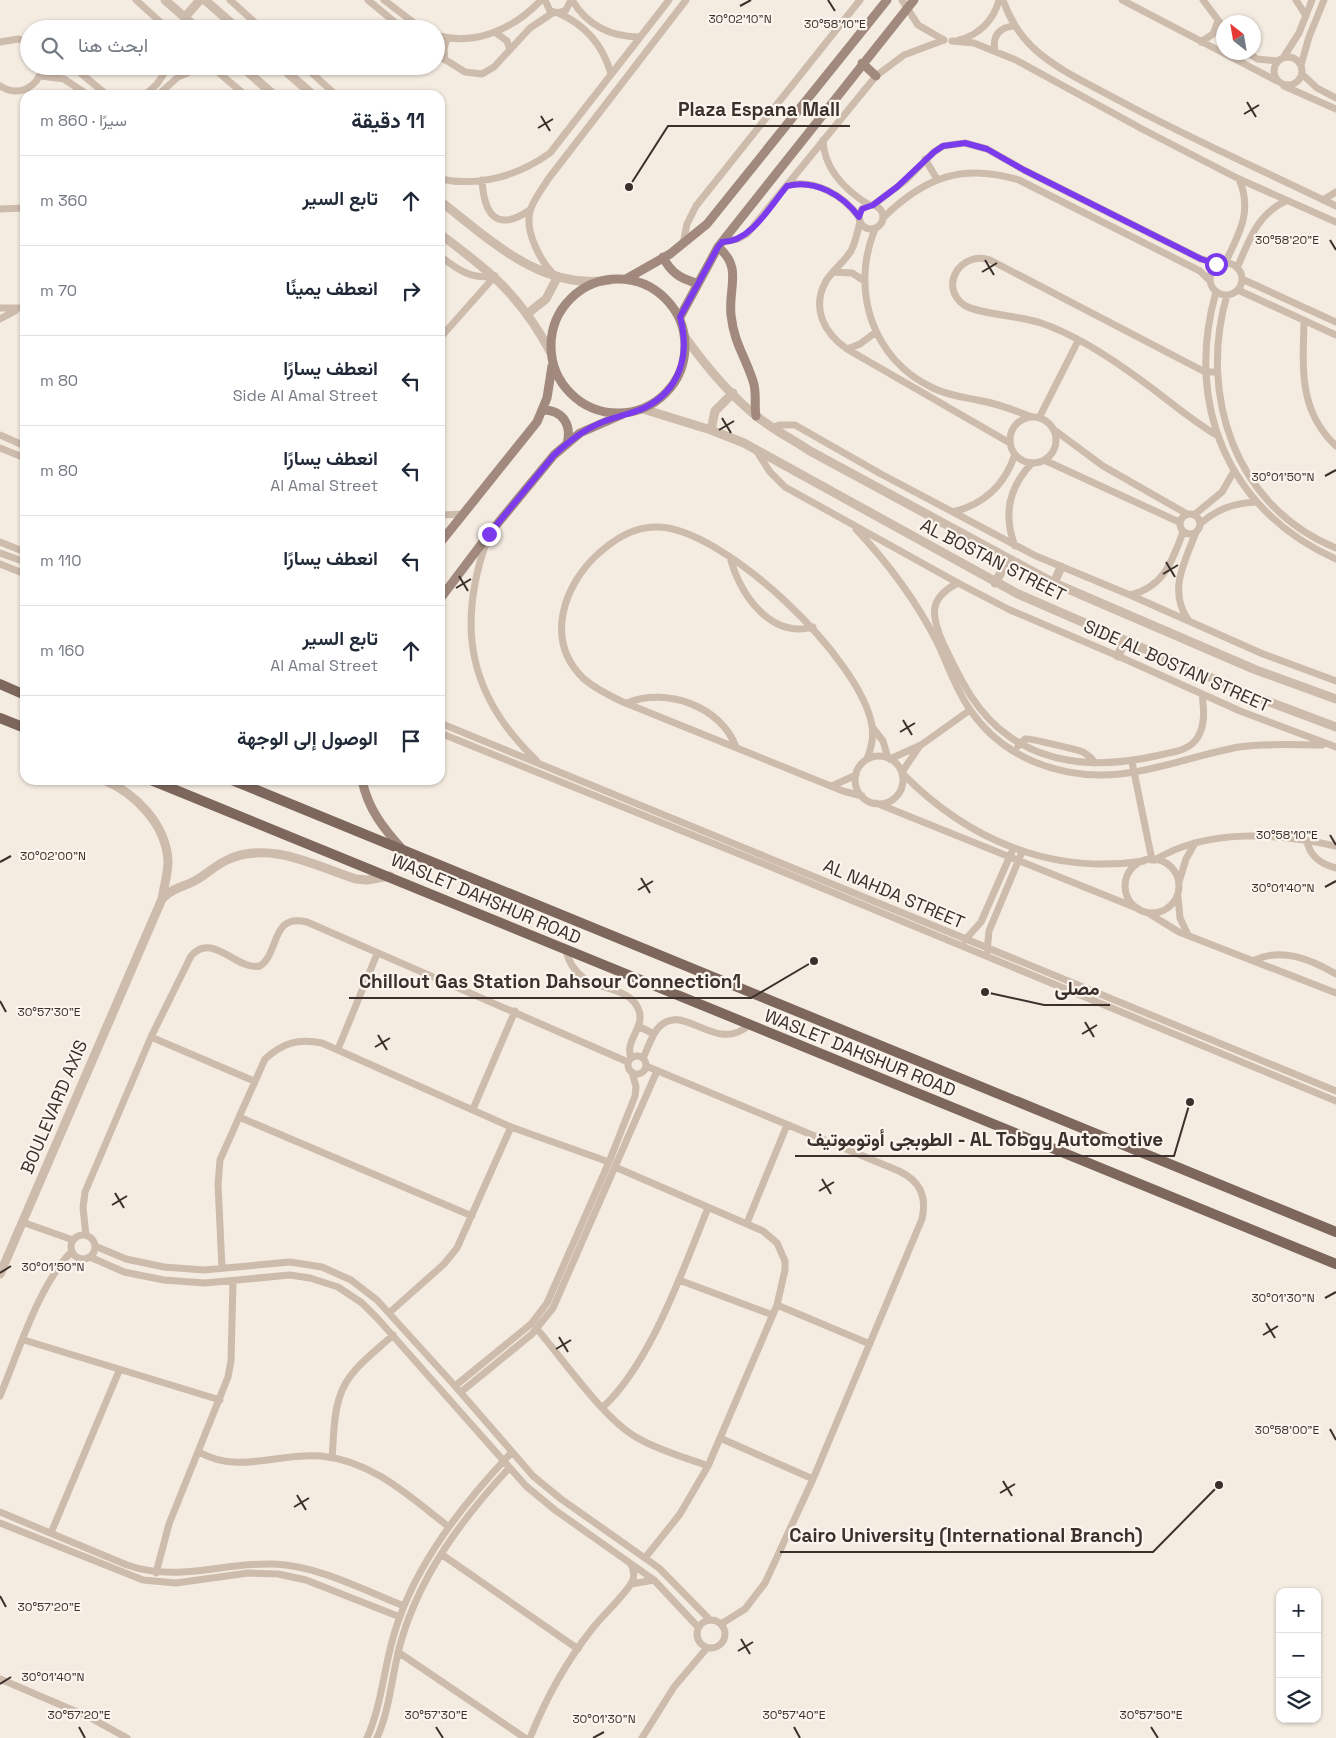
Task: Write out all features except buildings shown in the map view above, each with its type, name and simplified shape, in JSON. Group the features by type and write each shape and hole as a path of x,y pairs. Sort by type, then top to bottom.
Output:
{"main road":[{"path":"626,279 683,244 707,224 887,0"},
{"path":"680,317 720,244 914,0"},
{"path":"862,63 876,76"},
{"path":"720,244 733,265 732,322 739,350 753,381 756,416"},
{"path":"663,257 674,274 697,283"},
{"path":"445,537 537,422 543,410 550,386 552,364 550,353 553,327 565,304 586,287 610,280 626,279 642,283 669,301 680,317 685,337 684,359 676,380 662,397 643,408 595,425 566,444 554,455 489,534 445,592"},
{"path":"552,364 563,386 580,402 603,412 627,413"},
{"path":"543,410 556,412 566,422 569,436 566,444"},
{"path":"0,684 20,693"},
{"path":"0,718 20,726"},
{"name":"WASLET DAHSHUR ROAD","path":"163,785 1336,1264"},
{"name":"WASLET DAHSHUR ROAD","path":"245,785 1336,1232"},
{"path":"364,785 371,809 380,824 403,850"}],"street":[{"path":"136,0 158,20"},
{"path":"165,0 188,20"},
{"path":"185,17 200,0"},
{"path":"205,0 228,20"},
{"path":"368,0 392,20"},
{"path":"384,0 410,20"},
{"path":"445,45 447,38 472,37 496,33 519,20 543,0 547,8 580,24 596,41 611,74"},
{"path":"445,60 465,72 478,74 494,67 530,28 556,13 566,10 571,0 583,16 600,28 619,36 640,37"},
{"path":"445,180 460,182 482,180 518,171 550,153 669,0"},
{"path":"482,180 484,202 489,213 494,217 500,220 514,219 530,210 549,178 686,0"},
{"path":"683,244 687,224 696,206 860,0"},
{"path":"902,0 913,19 924,30 948,41 974,43 1016,60 1239,179 1336,222"},
{"path":"720,244 733,241 747,234 876,76 904,55 948,41 962,39 981,29 994,12 999,0"},
{"path":"1003,0 1015,26 1025,40 1050,62 1150,117 1336,206"},
{"path":"1122,0 1280,83 1336,108"},
{"path":"1203,0 1216,18"},
{"path":"1296,0 1306,16"},
{"path":"1280,83 1273,71 1296,39 1312,0"},
{"path":"1324,0 1309,37 1301,66 1302,74 1317,88 1336,98"},
{"path":"233,1 253,20"},
{"path":"995,51 995,36 1000,30 1015,26"},
{"path":"1201,42 1213,34 1216,26"},
{"path":"496,33 504,37 510,50"},
{"path":"2,42 20,40"},
{"path":"1261,59 1293,58 1301,66"},
{"path":"1280,83 1294,84 1302,74"},
{"path":"83,75 101,90"},
{"path":"150,90 163,75"},
{"path":"164,90 183,75"},
{"path":"222,75 239,90"},
{"path":"251,75 268,90"},
{"path":"290,75 307,90"},
{"path":"314,75 330,90"},
{"path":"24,90 36,83 40,76 64,80 80,90"},
{"path":"0,86 14,92 20,91"},
{"path":"1144,130 1150,117"},
{"path":"823,140 825,157 832,172 845,187 871,205 879,208 884,217"},
{"path":"1010,443 847,349 831,337 822,319 820,309 822,290 833,272 852,249 862,209 901,184 925,159 943,146 965,143 982,147 1201,259 1237,268 1242,279 1336,322"},
{"path":"925,159 936,179"},
{"path":"1003,176 1007,161"},
{"path":"1200,524 1190,514 1103,466 1053,428 1036,418 999,405 948,394 922,382 896,360 876,332 866,303 864,280 866,254 875,229 880,226 884,217 912,193 936,179 967,173 1003,176 1019,180 1200,271 1210,281 1216,292 1207,331 1204,372 1208,401 1218,436 1234,471 1256,502 1287,531 1304,543 1336,559"},
{"path":"1210,281 1211,272 1223,264 1243,224 1246,213 1244,190 1239,179"},
{"path":"787,186 810,184 824,188 850,207 864,227 875,229"},
{"path":"1323,200 1336,192"},
{"path":"1237,268 1260,220 1267,212 1286,200"},
{"path":"445,205 542,273 557,278 584,282 610,280"},
{"path":"0,209 20,208"},
{"path":"530,210 534,243 541,258 557,278"},
{"path":"445,238 495,276 527,314 550,353"},
{"path":"1216,372 1204,372 990,260 983,258 968,260 956,270 953,287 955,294 964,304 978,311 1010,315 1041,323 1078,341 1126,369 1181,412 1218,436"},
{"path":"445,260 455,268 473,276 482,278 495,276"},
{"path":"833,272 846,272 864,280"},
{"path":"445,332 495,276"},
{"path":"527,314 546,300 557,278"},
{"path":"1216,292 1227,295 1238,290 1242,279"},
{"path":"1238,290 1336,335"},
{"path":"1227,295 1219,325 1216,372 1225,424 1241,461 1266,498 1310,535 1336,548"},
{"path":"0,308 17,310"},
{"path":"0,319 20,309"},
{"path":"1304,321 1302,371 1306,396 1315,418 1336,446"},
{"path":"847,349 865,341 876,332"},
{"name":"AL BOSTAN STREET","path":"685,337 733,393 756,416 773,428 1008,560 1054,583 1256,670 1336,699"},
{"path":"1036,418 1078,341"},
{"path":"711,430 715,411 733,393"},
{"name":"AL BOSTAN STREET","path":"643,408 711,430 756,450 996,583 1044,606 1126,640 1246,694 1336,727"},
{"path":"1036,418 1023,420 1016,425 1011,433 1010,443 1015,454 1022,460 1032,463 1044,460 1052,453 1056,443 1053,428"},
{"path":"773,428 779,424 795,425 1015,546 1263,654 1336,681"},
{"path":"0,435 20,444"},
{"path":"0,448 20,456"},
{"name":"SIDE AL BOSTAN STREET","path":"756,450 770,472 785,486 1010,610 1240,711 1332,746"},
{"path":"953,512 977,504 992,492 1005,478 1015,454"},
{"path":"1044,460 1179,522 1183,532 1167,572 1151,587 1130,595"},
{"path":"1015,546 1008,524 1009,502 1017,480 1032,463"},
{"path":"1179,522 1222,492 1234,471"},
{"path":"1189,621 1179,604 1177,584 1200,524 1209,516 1232,505 1256,502"},
{"path":"445,515 464,514"},
{"path":"851,524 884,562 920,612 970,710 988,732 1014,752 1046,767 1075,773 1105,775 1134,772 1241,747 1332,746"},
{"path":"862,796 856,786 856,776 860,766 867,759 871,747 873,728 868,709 850,676 829,645 813,627 730,557 705,540 690,533 666,527 646,527 627,533 611,543 597,555 576,580 566,598 561,617 562,637 568,655 585,679 600,691 832,786 862,796 1009,859 1148,913 1163,924 1188,935 1336,994"},
{"path":"1183,532 1190,534 1196,532"},
{"path":"489,534 478,566 472,598 470,630 474,659 482,688 496,714 540,764"},
{"path":"1304,543 1310,535"},
{"path":"0,542 20,550"},
{"path":"0,552 20,560"},
{"path":"730,557 743,590 765,615 789,628 813,627"},
{"path":"996,583 1008,560"},
{"path":"0,564 20,572"},
{"path":"1054,583 1061,567"},
{"path":"958,583 938,600 933,613 935,625 961,681 973,701 992,723 1020,744 1056,758 1095,763 1132,762 1179,750 1194,742 1199,735 1204,718 1202,694"},
{"path":"1118,656 1126,640"},
{"path":"627,703 655,696 686,703 709,713 724,725 736,747"},
{"path":"867,759 877,756 889,758 921,745 970,710"},
{"name":"AL NAHDA STREET","path":"445,725 540,764 589,790 764,864 1336,1101"},
{"path":"873,728 883,741 889,758 902,773 946,812 978,833 1013,849 1061,862 1088,865 1153,860 1195,843 1248,837 1307,840 1336,846"},
{"name":"AL NAHDA STREET","path":"445,735 767,856 965,940 1336,1091"},
{"path":"1014,752 1025,739 1033,738 1054,746 1081,751 1095,763"},
{"path":"876,803 889,802 894,798 902,787 902,773 921,745"},
{"path":"1132,762 1153,860"},
{"path":"832,786 856,776"},
{"name":"BOULEVARD AXIS","path":"0,1274 162,899 168,861 161,835 139,802 116,785"},
{"path":"1307,840 1310,851 1316,859 1336,868"},
{"path":"1188,935 1180,918 1178,893 1184,864 1195,843"},
{"path":"965,940 981,922 1013,849"},
{"path":"986,957 989,931 1022,852"},
{"path":"162,899 172,890 196,880 227,860 254,854 290,856 356,879 367,880 390,876"},
{"path":"1153,860 1170,867 1179,882"},
{"path":"1138,909 1128,898 1126,884 1132,870 1144,861"},
{"path":"1148,913 1167,909 1174,902 1178,893"},
{"path":"86,1235 83,1208 85,1192 151,1037 191,956 198,950 214,948 252,966 260,966 266,961 280,928 300,920 629,1060 637,1056 643,1058"},
{"path":"456,1386 530,1324 547,1303 609,1162 635,1096 636,1087 632,1072 628,1068 628,1048 638,1026 640,1015 633,1001 580,976 571,964 566,950"},
{"path":"338,1049 377,954"},
{"path":"1254,960 1270,954 1286,955 1307,960 1336,974"},
{"path":"474,1109 515,1011"},
{"path":"1137,1020 1141,1012"},
{"path":"721,1624 745,1609 761,1590 813,1479 922,1219 925,1207 923,1195 918,1184 910,1176 646,1066 643,1058 654,1034 664,1023 677,1020 722,1036 737,1033 749,1025"},
{"path":"638,1026 654,1034"},
{"path":"151,1037 254,1081"},
{"path":"222,1268 218,1172 224,1148 265,1059 277,1048 291,1042 306,1040 338,1049 511,1127 609,1162"},
{"path":"632,1072 641,1073 646,1066"},
{"path":"461,1392 537,1329 559,1296 658,1071"},
{"path":"239,1117 472,1216"},
{"path":"747,1223 788,1125"},
{"path":"389,1314 453,1254 511,1127"},
{"path":"616,1168 747,1223 771,1236 782,1252 785,1270 777,1305 708,1466 685,1506 645,1558"},
{"path":"603,1407 620,1391 634,1372 679,1280 708,1208"},
{"path":"22,1222 73,1240"},
{"path":"72,1251 80,1258 90,1257 124,1272 144,1276 184,1282 233,1282 281,1275 319,1280 355,1298 393,1335 503,1462 554,1510 654,1580 698,1627 698,1640 706,1648 715,1648 724,1640 725,1631 721,1624 710,1620 672,1580 645,1558 560,1499 511,1453 456,1386 389,1314 360,1286 322,1267 300,1263 279,1262 204,1270 164,1267 126,1259 95,1246 92,1239 86,1235 79,1236 73,1240"},
{"path":"0,1396 51,1277 72,1251 73,1240"},
{"path":"90,1257 95,1246"},
{"path":"679,1280 773,1315"},
{"path":"156,1573 169,1524 220,1400 231,1361 233,1282"},
{"path":"777,1305 870,1344"},
{"path":"537,1329 617,1423 639,1440 708,1466"},
{"path":"332,1457 338,1404 344,1387 354,1372 393,1335"},
{"path":"24,1340 220,1400"},
{"path":"51,1534 118,1370"},
{"path":"720,1438 813,1479"},
{"path":"199,1452 213,1459 235,1464 306,1456 332,1457 356,1464 378,1474 449,1527"},
{"path":"367,1738 404,1606 428,1560 449,1527 511,1453"},
{"path":"377,1738 383,1722 398,1652 412,1607 441,1554 470,1512 509,1468"},
{"path":"0,1512 127,1565 156,1573 184,1574 262,1564 296,1566 404,1606"},
{"path":"0,1523 143,1580 176,1583 248,1574 278,1574 306,1580 400,1617"},
{"path":"441,1554 578,1648"},
{"path":"530,1738 551,1692 578,1648 631,1584 634,1575 631,1564"},
{"path":"631,1584 654,1580"},
{"path":"698,1627 703,1622 710,1620"},
{"path":"642,1738 674,1687 706,1648"},
{"path":"398,1652 525,1738"},
{"path":"0,1679 89,1717 126,1738"}],"place":[{"name":"Plaza Espana Mall","path":"629,187"},
{"name":"Chillout Gas Station Dahsour Connection1","path":"814,961"},
{"name":"مصلى","path":"985,992"},
{"name":"الطوبجى أوتوموتيف - AL Tobgy Automotive","path":"1190,1102"},
{"name":"Cairo University (International Branch)","path":"1219,1485"}],"route":[{"path":"489,534 554,455 566,444 580,433 595,425 643,408 662,397 676,380 684,359 685,337 680,317 718,247 722,242 733,241 747,234 787,186 802,183 824,188 850,207 859,217 862,209 881,200 912,174 925,159 943,146 954,143 976,145 1201,259 1216,264"}]}
